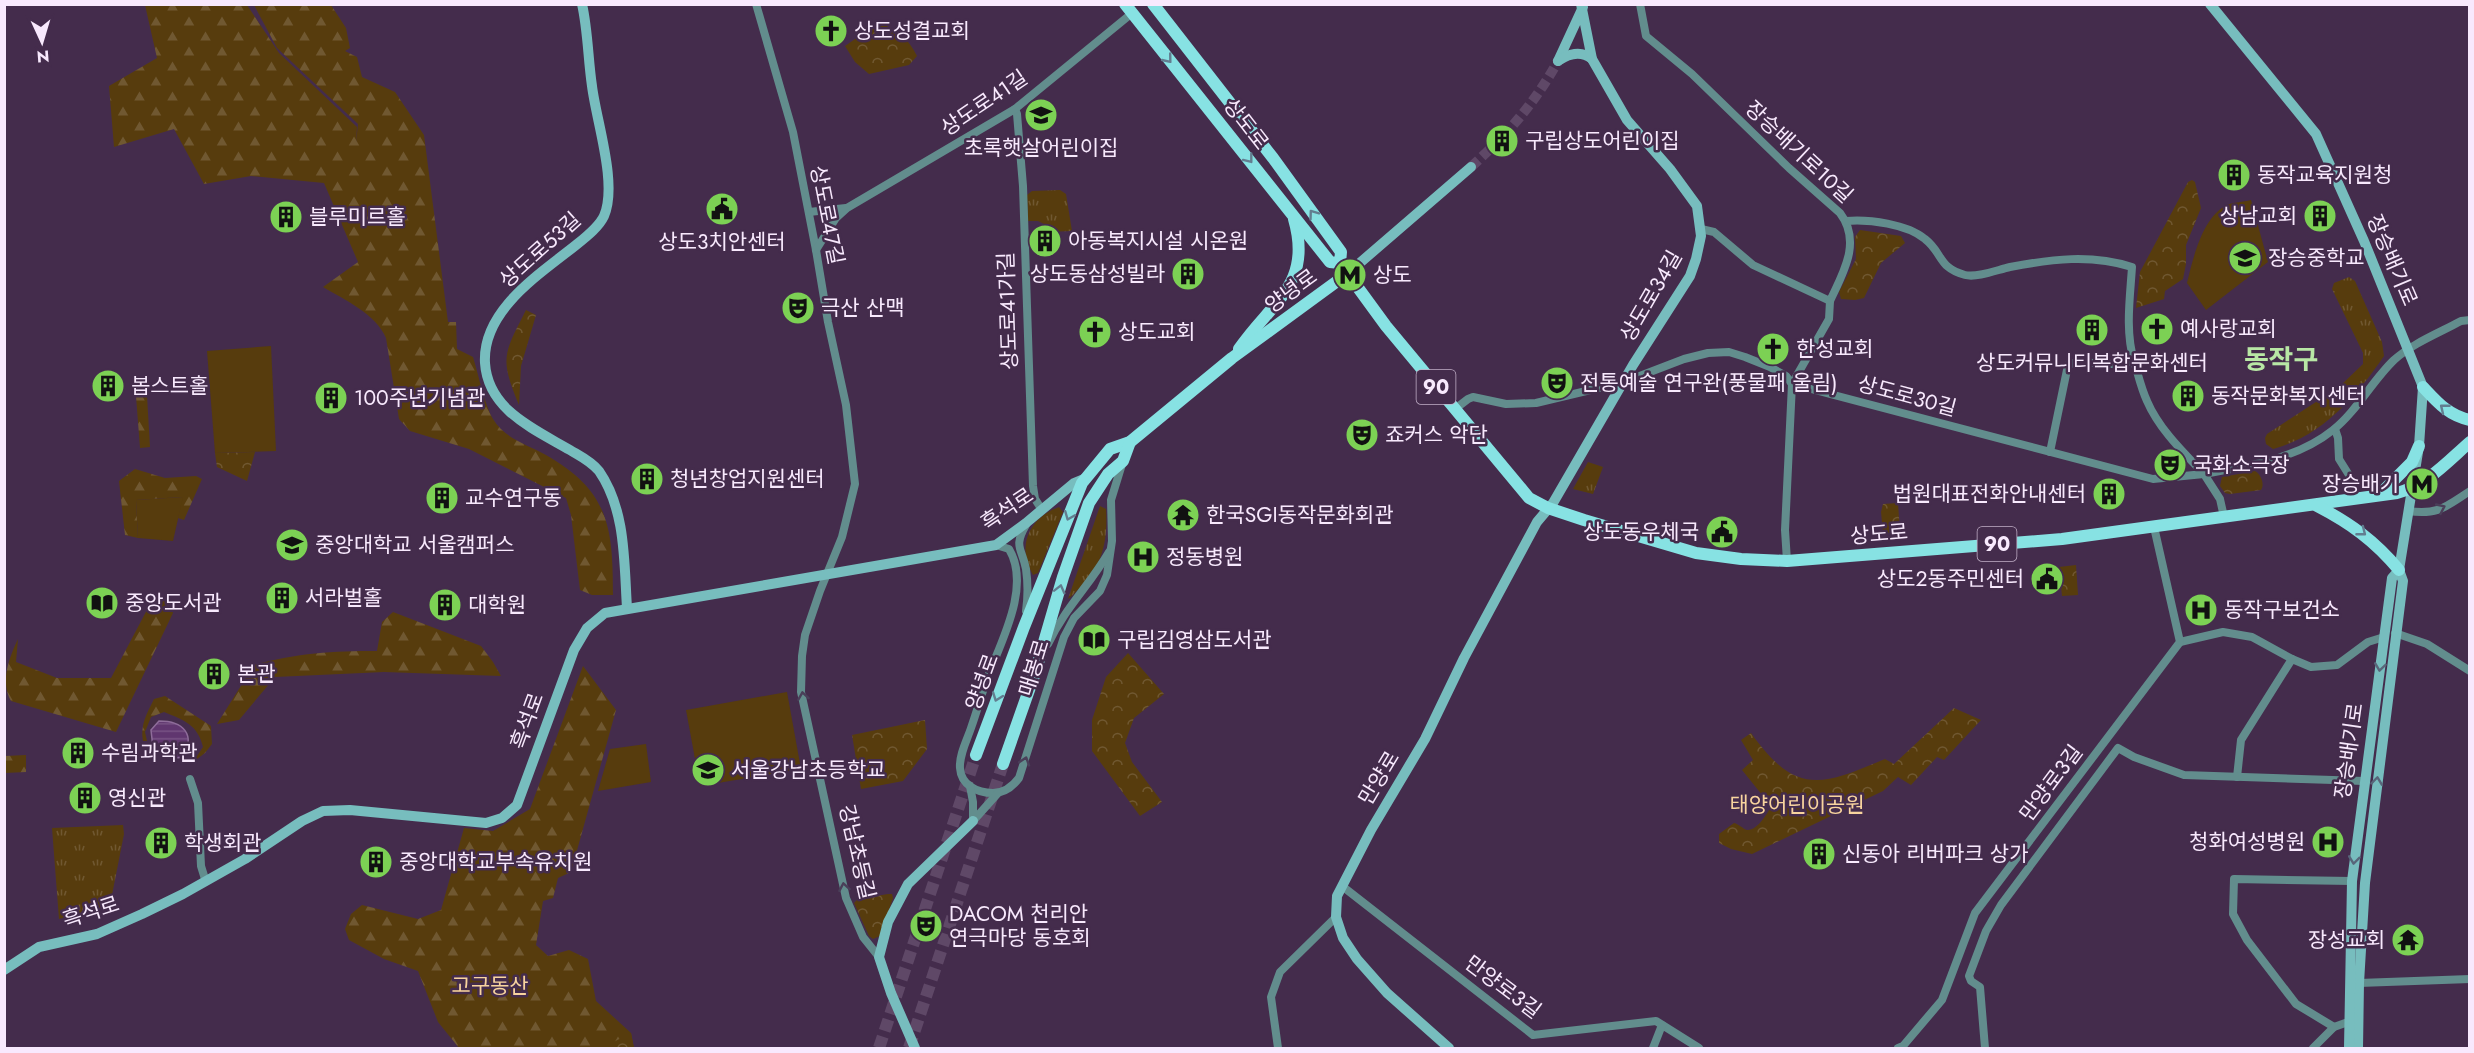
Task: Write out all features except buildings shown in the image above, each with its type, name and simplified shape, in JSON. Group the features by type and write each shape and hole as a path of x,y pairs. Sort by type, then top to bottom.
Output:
{"main road":[{"name":"상도로","path":"1153,4 1280,167 1341,252 1343,268"},
{"name":"상도로","path":"1128,9 1330,262 1343,268 1386,326 1529,498 1548,508 1696,553 1741,559 1787,561 2062,539 2377,496 2412,488 2431,477 2469,442"},
{"path":"1232,358 1254,328 1286,294 1294,278 1299,250 1292,212"},
{"name":"양녕로","path":"976,755 1082,483 1110,448 1130,442 1343,268"},
{"path":"2423,387 2447,411 2457,418 2469,420"},
{"path":"1003,764 1035,673 1063,576 1089,503 1108,474 1123,461 1130,442"},
{"path":"2377,496 2412,462 2419,446"},
{"path":"2317,506 2348,522 2367,536 2399,570"}],"street":[{"name":"상도로53길","path":"582,4 592,88 609,192 604,217 590,233 520,291 508,304 489,335 485,352 486,366 494,392 510,414 587,460 599,472 615,506 621,531 627,608"},
{"name":"상도로47길","path":"756,4 787,104 846,405 855,484 842,537 828,575"},
{"name":"장승배기로10길","path":"1640,4 1646,36 1692,74 1846,221 1863,219 1898,226 1926,239 1948,269 1968,276 2057,258 2110,260 2132,267 2129,307 2130,348 2134,361"},
{"name":"장승배기로","path":"2210,4 2316,134 2409,349 2423,387 2419,446 2399,570 2403,581 2365,883 2358,1048"},
{"path":"1584,5 1558,61 1567,55 1576,53 1592,59"},
{"name":"상도로34길","path":"1548,508 1690,276 1696,260 1701,229 1696,206 1670,169 1627,120 1592,59 1584,5"},
{"name":"상도로41길","path":"816,250 836,218 847,208 1015,109 1128,9"},
{"name":"상도로41가길","path":"1015,109 1023,186 1033,486 1035,498 1042,510"},
{"name":"양녕로","path":"1343,268 1471,167"},
{"name":"상도로41길","path":"809,213 847,208"},
{"path":"1787,561 1785,531 1792,384 1828,319 1830,301 1848,264 1851,237 1846,221"},
{"path":"1701,229 1714,232 1753,265 1830,301"},
{"path":"2204,474 2265,462 2304,448 2335,429 2393,361 2409,349 2461,321 2469,320"},
{"name":"상도로30길","path":"1624,382 1684,359 1708,353 1729,352 1770,367 1786,376 1792,384 2153,479 2204,474"},
{"path":"2050,452 2068,365 2076,362 2112,364 2134,361 2147,401 2157,420 2204,474 2220,499 2224,517"},
{"path":"1455,409 1473,397 1506,404 1536,404 1624,382"},
{"path":"2335,429 2339,459 2354,483 2355,499"},
{"name":"매봉로","path":"973,821 999,792 1013,786 1019,778 1064,638 1074,618 1100,591 1107,575 1112,544 1111,500 1123,461"},
{"name":"흑석로","path":"4,970 39,947 78,939 113,928 183,894 205,879 245,859 302,821 323,811 360,811 486,823 507,816 517,805 578,643 595,619 609,611 996,545 1026,524 1074,483 1087,478"},
{"path":"2409,511 2428,514 2443,509 2469,491"},
{"name":"만양로","path":"1336,917 1337,896 1371,830 1425,739 1464,658 1537,522 1548,508"},
{"path":"915,1048 891,993 879,957 888,922 908,884 973,821 970,786 962,776 960,766 989,675 1013,614 1016,579 1014,552 1026,524"},
{"path":"2154,527 2180,642 2223,632 2252,637 2311,667 2337,665 2368,642 2384,637"},
{"path":"1035,673 1059,620 1077,595 1094,577 1112,544"},
{"path":"996,545 1014,552 1025,567 1028,588 1024,627"},
{"name":"장승배기로","path":"2349,1048 2352,881 2392,578 2399,570"},
{"name":"강남초등길","path":"828,575 819,591 805,635 801,665 801,692 846,898 863,937 879,957"},
{"path":"2395,633 2427,644 2469,671"},
{"name":"만양로3길","path":"1898,1048 1903,1046 1942,1000 1975,913 2180,642"},
{"path":"2237,777 2241,741 2292,659"},
{"path":"1985,1048 1980,987 1971,981 1970,975 1986,931 2001,905 2118,748 2134,757 2184,775 2364,781"},
{"path":"189,779 198,803 201,866 205,879"},
{"path":"970,786 984,791 999,792"},
{"path":"2334,1027 2296,1004 2247,940 2233,914 2234,879 2352,881"},
{"name":"만양로3길","path":"1342,886 1533,1035 1656,1021 1662,1024"},
{"path":"1278,1048 1271,997 1280,972 1336,917 1343,938 1357,959 1387,993 1444,1047"},
{"path":"2359,984 2469,979"},
{"path":"2313,1048 2334,1027 2348,1022"},
{"path":"1653,1048 1662,1024 1698,1048"}],"green space":[{"path":"145,5 247,5 279,53 357,127 356,143 358,124 277,48 254,5 331,5 346,28 350,48 345,51 357,57 362,77 395,92 424,135 448,322 456,322 457,349 473,357 487,406 498,426 510,436 567,469 583,482 595,497 608,530 613,571 613,595 592,595 580,590 571,515 566,498 469,449 410,431 399,419 386,338 381,329 359,308 323,287 358,262 324,183 251,176 204,184 174,129 114,147 109,86 157,58"},
{"path":"878,23 897,31 910,45 917,56 909,65 869,74 855,62 845,46"},
{"path":"2192,180 2195,182 2201,208 2186,245 2183,279 2165,291 2164,299 2136,308 2140,272 2188,182"},
{"path":"1060,190 1066,194 1072,231 1046,232 1046,225 1038,221 1028,221 1027,195 1032,191"},
{"path":"2251,200 2268,262 2206,310 2187,283 2200,240 2218,211 2230,204"},
{"path":"1860,230 1901,236 1905,243 1881,263 1864,298 1841,299 1839,292 1856,259 1855,237"},
{"path":"2349,277 2355,281 2382,342 2384,356 2362,386 2322,425 2291,443 2273,449 2266,444 2267,434 2339,387 2363,364 2363,353 2332,289 2334,283"},
{"path":"526,310 536,315 521,366 519,405 509,376 507,356"},
{"path":"271,346 276,451 215,453 207,351"},
{"path":"136,396 147,396 150,447 140,448"},
{"path":"255,452 247,481 217,467 215,453"},
{"path":"1588,462 1603,467 1593,494 1573,489"},
{"path":"135,469 165,478 196,476 202,479 184,520 178,518 182,497 136,500 138,538 125,535 119,481"},
{"path":"2255,471 2262,480 2261,490 2230,494 2225,493 2220,486 2222,477"},
{"path":"183,497 173,541 138,538 136,500"},
{"path":"1898,503 1900,532 1883,533 1881,512 1883,504"},
{"path":"1100,506 1106,509 1103,551 1088,578 1068,599"},
{"path":"1059,507 1063,512 1038,573 1033,575 1026,554 1028,534 1040,518"},
{"path":"2076,565 2078,595 2062,596 2059,567"},
{"path":"157,591 167,599 173,613 116,732 11,701 6,678 9,662 18,639 16,662 57,678 111,678"},
{"path":"393,612 481,646 501,676 384,672 275,677 239,720 217,724 254,665 315,654 377,651 382,622"},
{"path":"1128,653 1164,694 1134,718 1125,743 1132,762 1162,802 1140,816 1092,751 1092,720 1106,677"},
{"name":"고구동산","path":"583,666 616,710 571,872 558,878 553,898 543,901 536,945 548,956 569,950 588,959 596,1001 631,1033 634,1048 459,1048 438,1022 418,971 384,959 349,940 345,929 351,914 362,905 418,919 441,910 464,828 493,831 530,809"},
{"path":"787,692 801,769 700,786 686,710"},
{"path":"165,696 211,726 212,744 193,762 203,747 198,733 189,724 164,712 151,717 145,732 147,741 143,741 143,724 149,709 154,699"},
{"name":"태양어린이공원","path":"1954,708 1981,720 1944,760 1937,757 1911,785 1898,777 1883,791 1752,854 1731,849 1719,843 1719,834 1734,823 1747,830 1755,828 1771,806 1742,770 1753,760 1741,740 1751,733 1767,753 1796,776 1811,780 1826,779 1885,759 1894,764"},
{"path":"925,720 927,749 903,781 861,789 852,735"},
{"path":"646,744 651,782 598,791 610,749"},
{"path":"26,755 26,772 5,773 5,756"},
{"path":"123,825 124,834 110,905 59,919 52,828"},
{"path":"892,894 893,898 880,936 873,939 869,936 854,903 858,899"},
{"path":"631,1033 634,1048 602,1048"}],"shaded area":[{"path":"159,721 175,723 185,730 188,742 183,757 171,757 153,748 151,730"}],"tunnel":[{"path":"1471,167 1519,118 1539,92 1558,61"},
{"path":"879,1048 976,755"},
{"path":"909,1048 1003,764"}],"place":[{"name":"상도성결교회","path":"831,31"},
{"name":"초록햇살어린이집","path":"1041,115"},
{"name":"구립상도어린이집","path":"1502,141"},
{"name":"동작교육지원청","path":"2234,175"},
{"name":"상도3치안센터","path":"722,209"},
{"name":"상남교회","path":"2320,216"},
{"name":"블루미르홀","path":"286,217"},
{"name":"아동복지시설 시온원","path":"1045,241"},
{"name":"장승중학교","path":"2245,258"},
{"name":"상도동삼성빌라","path":"1188,274"},
{"name":"상도","path":"1350,275"},
{"name":"극산 산맥","path":"798,308"},
{"name":"예사랑교회","path":"2157,329"},
{"name":"상도커뮤니티복합문화센터","path":"2092,330"},
{"name":"상도교회","path":"1095,332"},
{"name":"한성교회","path":"1773,349"},
{"name":"전통예술 연구완(풍물패 울림)","path":"1557,383"},
{"name":"봅스트홀","path":"108,386"},
{"name":"동작문화복지센터","path":"2188,396"},
{"name":"100주년기념관","path":"331,398"},
{"name":"죠커스 악단","path":"1362,435"},
{"name":"국화소극장","path":"2170,465"},
{"name":"청년창업지원센터","path":"647,479"},
{"name":"장승배기","path":"2422,484"},
{"name":"법원대표전화안내센터","path":"2109,494"},
{"name":"교수연구동","path":"442,498"},
{"name":"한국SGI동작문화회관","path":"1183,515"},
{"name":"상도동우체국","path":"1722,532"},
{"name":"중앙대학교 서울캠퍼스","path":"292,545"},
{"name":"정동병원","path":"1143,557"},
{"name":"상도2동주민센터","path":"2047,579"},
{"name":"서라벌홀","path":"282,598"},
{"name":"중앙도서관","path":"102,603"},
{"name":"대학원","path":"445,605"},
{"name":"동작구보건소","path":"2201,610"},
{"name":"구립김영삼도서관","path":"1094,640"},
{"name":"본관","path":"214,674"},
{"name":"수림과학관","path":"78,753"},
{"name":"서울강남초등학교","path":"708,770"},
{"name":"영신관","path":"85,798"},
{"name":"청화여성병원","path":"2328,842"},
{"name":"학생회관","path":"161,843"},
{"name":"신동아 리버파크 상가","path":"1819,854"},
{"name":"중앙대학교부속유치원","path":"376,862"},
{"name":"DACOM 천리안 연극마당 동호회","path":"926,926"},
{"name":"장성교회","path":"2408,940"}],"district":[{"name":"동작구","path":"2281,359"}]}
